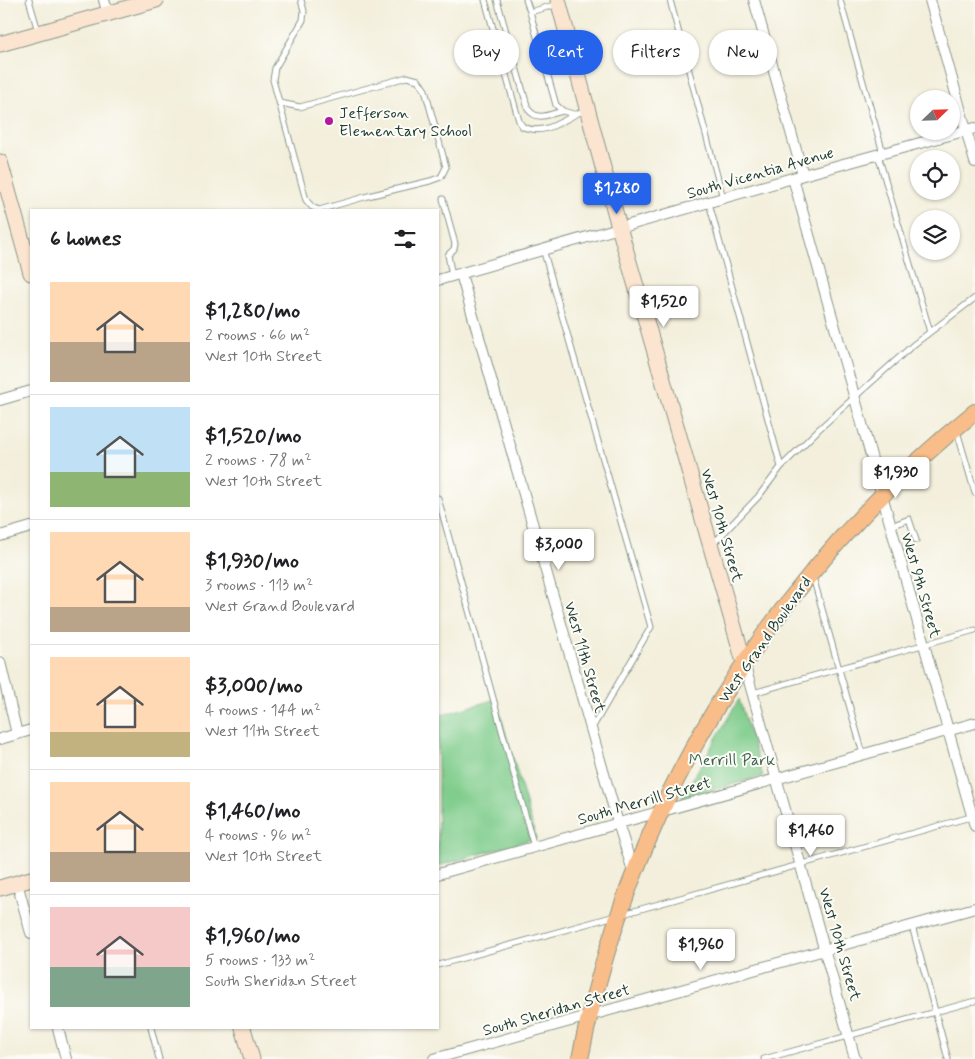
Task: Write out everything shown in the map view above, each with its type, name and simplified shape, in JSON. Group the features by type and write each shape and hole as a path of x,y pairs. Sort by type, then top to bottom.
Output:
{"main road":[{"name":"West Grand Boulevard","path":"580,1059 598,979 634,874 662,810 714,710 744,662 794,593 837,542 882,495 975,412"}],"street":[{"path":"0,44 39,33 106,7 156,0"},
{"name":"West 9th Street","path":"754,0 854,397 974,820"},
{"path":"930,0 971,129 975,162"},
{"name":"West 10th Street","path":"558,2 619,228 744,662 855,1059"},
{"name":"South Vicentia Avenue","path":"439,280 798,176 971,129"},
{"path":"0,162 30,269"},
{"name":"West 11th Street","path":"457,275 634,874"},
{"path":"0,400 30,391"},
{"path":"0,536 30,527"},
{"path":"0,662 17,734"},
{"name":"South Merrill Street","path":"439,874 975,723"},
{"path":"0,738 30,730"},
{"path":"0,888 24,881 30,926"},
{"name":"South Sheridan Street","path":"434,1059 975,908"},
{"path":"58,1029 66,1059"},
{"path":"243,1029 252,1059"}],"lane":[{"path":"30,0 39,33"},
{"path":"301,0 304,11 303,20 275,68 273,80 306,200 317,209"},
{"path":"485,0 519,122 523,127 538,130 560,125 573,114 588,109"},
{"path":"497,0 528,109 533,115 540,117 562,111 573,114"},
{"path":"526,0 555,102 562,111"},
{"path":"670,0 723,198"},
{"path":"840,0 880,154 930,332"},
{"path":"530,12 558,2"},
{"path":"280,103 300,107 407,77 418,80 425,90 446,167 441,177 430,182 368,196 322,209"},
{"path":"443,199 456,244 448,255 457,275"},
{"path":"709,203 782,467"},
{"path":"543,250 651,627 591,730"},
{"path":"710,546 819,429 913,345 975,298"},
{"path":"956,427 975,493"},
{"path":"439,502 534,846"},
{"path":"890,526 909,519 916,540"},
{"path":"811,572 863,754"},
{"path":"752,693 975,630"},
{"path":"439,965 800,864 974,820"},
{"path":"912,926 948,1059"},
{"path":"764,1059 975,1001"},
{"path":"151,1029 159,1059"}],"green space":[{"path":"496,699 536,838 439,866 439,716"},
{"name":"Merrill Park","path":"739,699 763,776 681,799"}],"place":[{"name":"Jefferson Elementary School","path":"329,121"}]}
